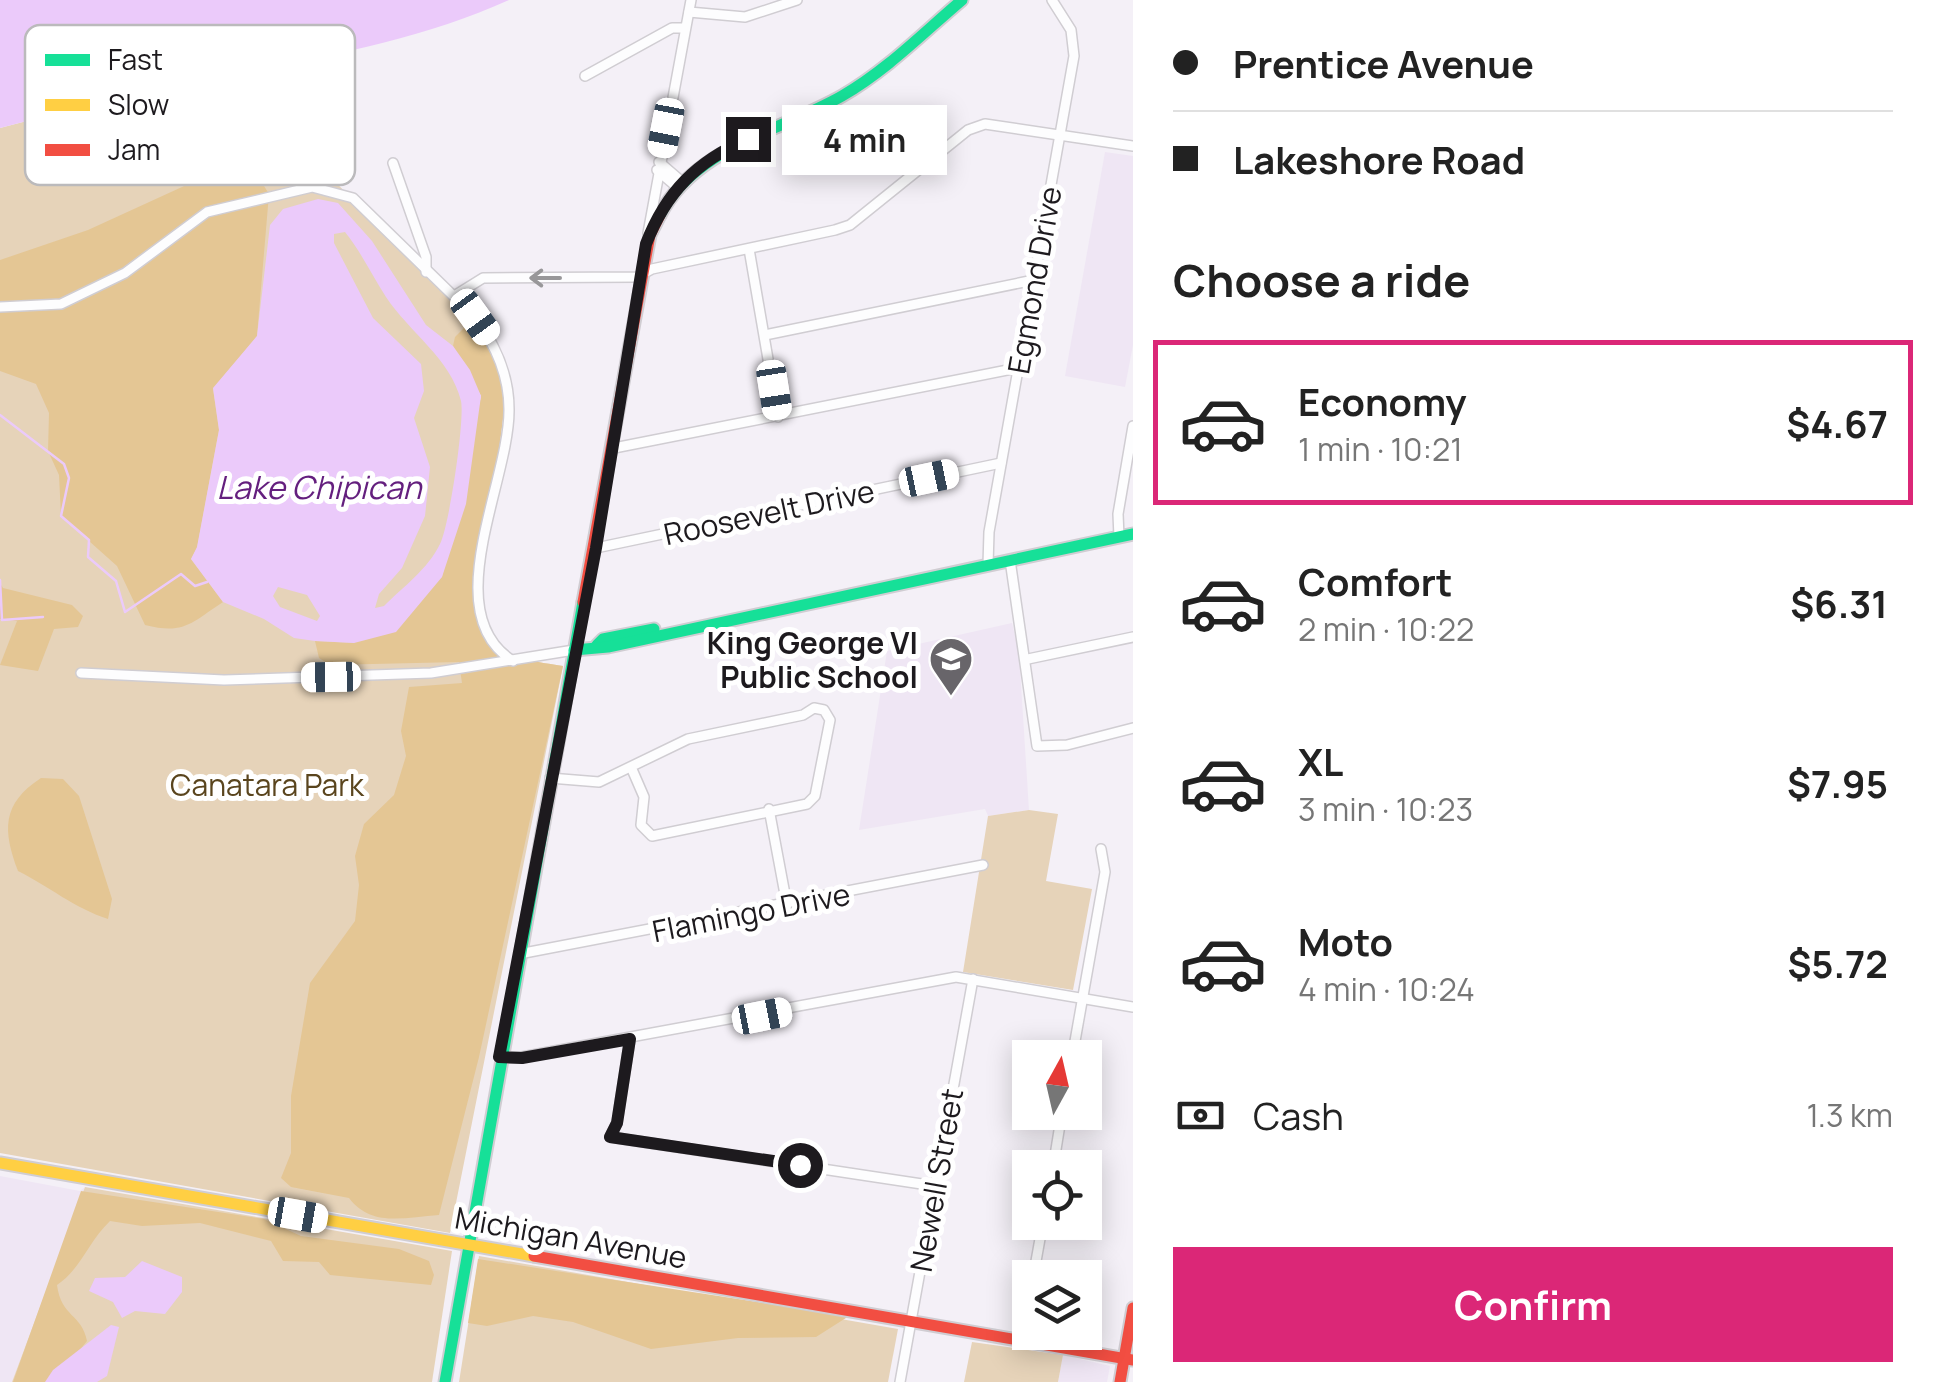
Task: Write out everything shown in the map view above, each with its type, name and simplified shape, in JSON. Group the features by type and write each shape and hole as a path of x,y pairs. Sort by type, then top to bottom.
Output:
{"main road":[{"path":"445,1382 499,1057 614,448 646,244 679,184 716,154 843,96 962,0"},
{"path":"574,650 597,645 608,648 755,612 1126,536"},
{"name":"Michigan Avenue","path":"0,1163 1012,1339"},
{"path":"1120,1382 1130,1362 1133,1308"},
{"name":"Michigan Avenue","path":"1068,1350 1130,1362"}],"street":[{"path":"646,244 691,0"},
{"path":"689,12 736,18 796,0"},
{"name":"Egmond Drive","path":"988,565 1074,48 1071,30 1052,0"},
{"path":"585,76 672,28 685,28"},
{"path":"454,296 482,278 642,274 850,224 968,130 1000,124 1133,146"},
{"path":"393,163 426,258 426,272"},
{"path":"658,166 679,184"},
{"path":"0,307 61,304 126,273 207,212 298,188 325,188 353,198 454,296 489,336 505,377 508,426 478,584 477,612 491,644 513,661"},
{"path":"749,249 778,417"},
{"path":"764,335 1034,280"},
{"path":"614,448 1018,368"},
{"path":"1126,536 1118,514 1133,426"},
{"name":"Roosevelt Drive","path":"596,548 1002,463"},
{"path":"1010,560 1028,659 1038,746 1067,745 1133,728"},
{"path":"1028,659 1133,637"},
{"path":"82,673 244,680 431,673 574,650"},
{"path":"550,778 599,782 688,739 803,715 814,708 824,710 830,722 814,800 652,836 641,825 644,797 631,767"},
{"path":"769,809 787,904"},
{"path":"1075,1040 1104,872 1102,850"},
{"name":"Flamingo Drive","path":"518,954 983,866"},
{"path":"499,1057 522,1058 956,977 1133,1007"},
{"name":"Newell Street","path":"900,1382 973,979"},
{"path":"630,1039 617,1123 610,1137 935,1186"}],"shaded area":[{"path":"1105,152 1133,156 1133,345 1125,387 1065,376"},
{"path":"186,185 263,185 269,194 257,336 213,389 219,430 197,548 191,559 223,602 178,628 145,625 117,566 61,516 59,475 48,451 49,413 36,384 0,371 0,260 88,230"},
{"path":"475,317 496,352 506,395 479,612 494,640 511,654 563,666 479,1057 439,1215 379,1217 368,1214 349,1198 291,1187 281,1178 291,1153 291,1096 310,983 355,921 359,885 355,856 364,824 394,795 406,756 401,731 409,687 462,683 459,662 330,665 319,658 315,641 354,643 442,577 481,396 453,346 455,337"},
{"path":"0,583 3,588 72,605 83,616 78,627 54,629 38,671 0,665 17,621 0,619"},
{"name":"King George VI Public School","path":"1012,623 1019,653 1029,810 988,816 985,809 859,830 887,651"},
{"path":"41,778 63,779 79,796 112,899 108,919 18,871 10,843 9,819 18,798"},
{"path":"0,1176 80,1191 85,1187 12,1382 0,1382"},
{"path":"81,1191 264,1219 301,1236 399,1249 429,1261 434,1275 431,1285 330,1275 319,1262 283,1261 271,1241 200,1223 142,1226 110,1221 57,1285 63,1303 81,1325 87,1341 54,1382 13,1382"},
{"path":"478,1259 849,1316 816,1337 738,1338 651,1349 573,1322 533,1316 487,1326 468,1323"},
{"path":"1063,1355 1110,1366 1107,1382 1058,1382"}],"green space":[{"name":"Canatara Park","path":"25,121 25,185 338,185 475,317 479,612 494,640 511,654 563,666 450,1233 0,1153 0,128"},
{"path":"1029,810 1058,814 1046,881 1092,889 1073,990 963,972 988,816"},
{"path":"85,1187 452,1251 432,1382 12,1382"},
{"path":"479,1256 898,1329 888,1382 459,1382"},
{"path":"972,1342 1063,1355 1058,1382 964,1382"}],"water":[{"path":"0,0 509,0 412,35 355,50 355,25 25,25 25,121 0,128"},
{"name":"Lake Chipican","path":"318,199 338,203 372,241 426,325 453,346 470,370 481,396 466,504 442,577 396,632 354,643 294,638 264,619 223,602 191,559 197,547 219,430 213,388 257,336 270,225 283,209","holes":["345,232 395,310 448,372 461,401 455,473 440,544 415,577 384,606 375,608 379,594 402,568 425,516 430,467 414,418 424,391 421,364 373,318 334,243 334,234","278,587 307,595 320,616 317,621 280,607 273,596"]},
{"path":"142,1261 182,1277 182,1292 165,1314 135,1311 122,1318 113,1302 89,1291 95,1278 125,1277"},
{"path":"111,1325 119,1327 107,1376 97,1382 45,1382 53,1370"}],"waterway":[{"path":"0,415 64,464 69,478 61,516 89,540 88,557 116,581 125,612 181,574 195,586 207,582"},
{"path":"0,580 2,620 43,617"}],"traffic: fast":[{"path":"660,215 675,192 717,157 858,86 962,0"},
{"path":"574,650 608,647 1133,534"},
{"path":"445,1382 583,602"},
{"path":"597,645 603,639 654,629"}],"traffic: slow":[{"path":"0,1163 534,1256"}],"traffic: jam":[{"path":"583,602 650,235 660,215"},
{"path":"534,1256 1133,1360"},
{"path":"1120,1382 1133,1308"}],"place":[{"name":"King George VI Public School","path":"951,697"}],"route":[{"path":"748,139 710,158 681,181 654,222 646,244 596,548 499,1057 522,1058 630,1039 617,1123 610,1137 632,1137 800,1165"}]}
